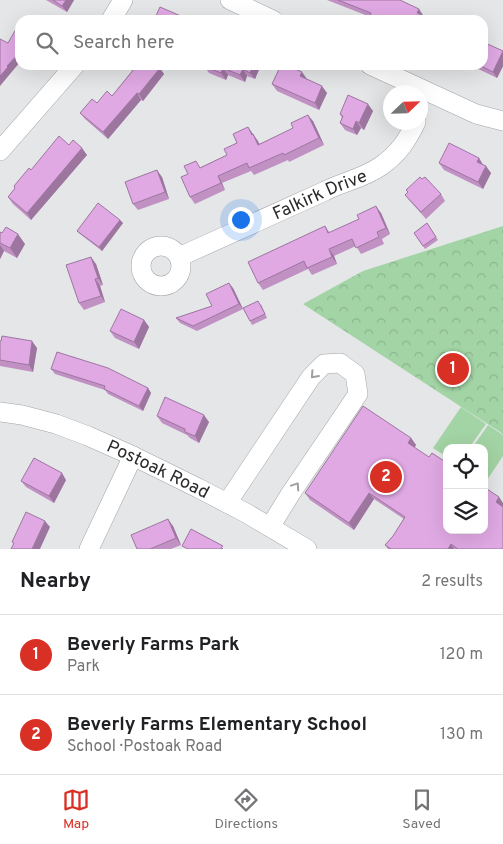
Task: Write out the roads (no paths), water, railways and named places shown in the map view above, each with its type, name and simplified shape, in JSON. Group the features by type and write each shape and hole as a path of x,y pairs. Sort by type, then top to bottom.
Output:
{"street":[{"path":"114,15 123,0"},
{"path":"230,0 262,15"},
{"path":"0,151 71,70"},
{"path":"381,70 476,114 503,121"},
{"path":"428,97 430,93"},
{"name":"Falkirk Drive","path":"179,257 330,189 364,176 380,167 395,155 406,142 412,130"},
{"path":"227,503 311,377 324,364 340,363 356,374 358,394 270,527"},
{"name":"Postoak Road","path":"0,412 22,415 56,424 133,456 227,503 307,549"},
{"path":"89,549 133,456"}],"place":[{"name":"Beverly Farms Park","path":"453,369"},
{"name":"Beverly Farms Elementary School","path":"386,477"}]}
